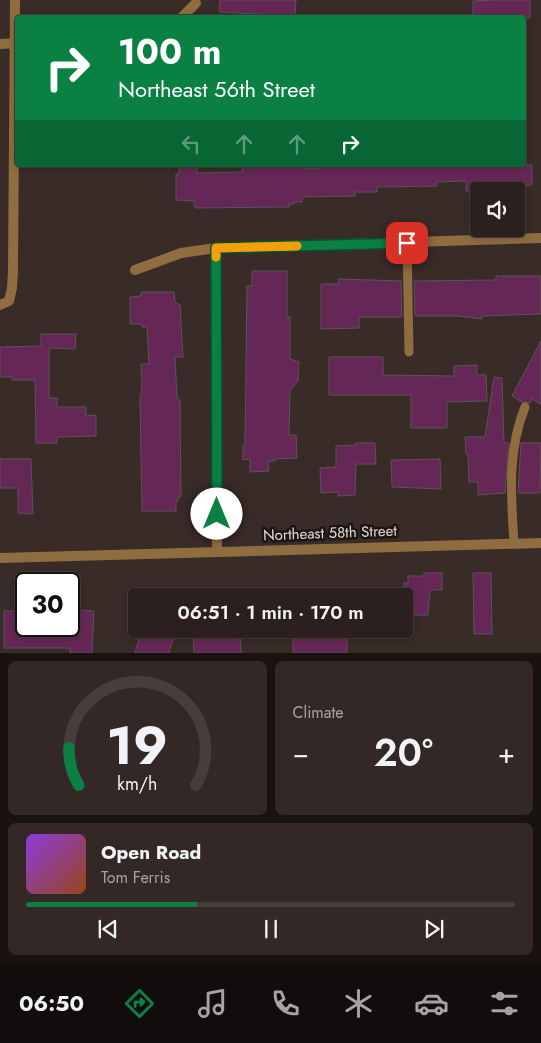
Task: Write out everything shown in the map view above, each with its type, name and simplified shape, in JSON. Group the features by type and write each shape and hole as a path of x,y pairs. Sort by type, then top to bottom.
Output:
{"street":[{"path":"15,0 15,15"},
{"path":"184,15 196,3"},
{"path":"0,44 15,43"},
{"path":"4,303 12,288 15,119"},
{"path":"135,270 181,253 216,248 541,238"},
{"path":"216,248 217,552"},
{"name":"Northeast 58th Street","path":"0,558 541,543"}],"lane":[{"path":"407,243 409,352"},
{"path":"514,543 510,482 511,455 517,426 525,407"}],"building":[{"path":"220,0 296,0 295,15 219,12"},
{"path":"530,0 530,18 526,18 526,15 473,15 473,1"},
{"path":"526,165 532,165 532,185 525,185 525,182 470,182 470,191 466,191 466,181 437,182 437,186 377,187 377,192 355,192 355,196 303,197 302,202 294,202 294,204 289,204 289,207 195,208 194,201 176,200 176,174 179,174 179,167 197,167 197,173 242,172 242,167 319,169 319,167 526,167"},
{"path":"252,271 287,271 287,317 290,317 290,359 299,362 298,381 290,390 289,435 296,435 297,458 268,461 269,471 250,472 250,459 243,460 243,445 245,445 247,286 252,286"},
{"path":"496,276 541,276 541,314 482,316 482,319 457,316 415,316 414,281 496,280"},
{"path":"339,279 401,281 402,317 359,317 359,328 321,329 321,284 339,284"},
{"path":"141,292 174,292 175,302 180,305 183,357 175,357 177,396 178,400 180,400 181,497 178,497 178,501 176,501 176,511 142,511 140,399 142,387 141,364 149,364 147,327 142,327 142,324 130,324 130,297 141,296"},
{"path":"41,334 76,334 75,349 49,348 49,398 57,398 57,407 86,407 86,416 96,415 96,436 57,437 57,443 36,443 35,380 12,380 12,377 0,377 0,347 41,346"},
{"path":"541,341 541,404 532,399 530,403 522,402 512,396"},
{"path":"329,357 383,357 383,375 454,376 454,366 477,365 477,375 486,375 487,401 447,402 447,428 411,428 411,395 329,395"},
{"path":"494,377 502,378 504,443 509,443 505,493 478,495 478,482 469,482 465,437 485,437"},
{"path":"356,443 375,443 376,464 356,464 355,495 338,496 338,492 321,493 320,468 336,467 336,446 356,445"},
{"path":"521,443 541,443 540,493 518,493"},
{"path":"0,459 31,459 33,514 18,513 18,488 0,488"},
{"path":"440,459 441,489 392,487 391,460"},
{"path":"424,573 442,573 442,590 430,590 428,615 413,615 413,588 404,588 404,583 408,583 408,576 424,576"},
{"path":"473,573 491,573 492,634 474,634"},
{"path":"80,610 94,611 92,653 70,653 70,648 4,648 4,611 15,611 15,637 80,637"},
{"path":"139,638 173,638 169,653 135,653"},
{"path":"193,638 240,638 241,653 194,653"},
{"path":"293,638 347,638 347,653 293,653"}],"slow traffic":[{"path":"216,257 216,248 297,246"}],"route":[{"path":"217,514 216,248 407,243"}]}
